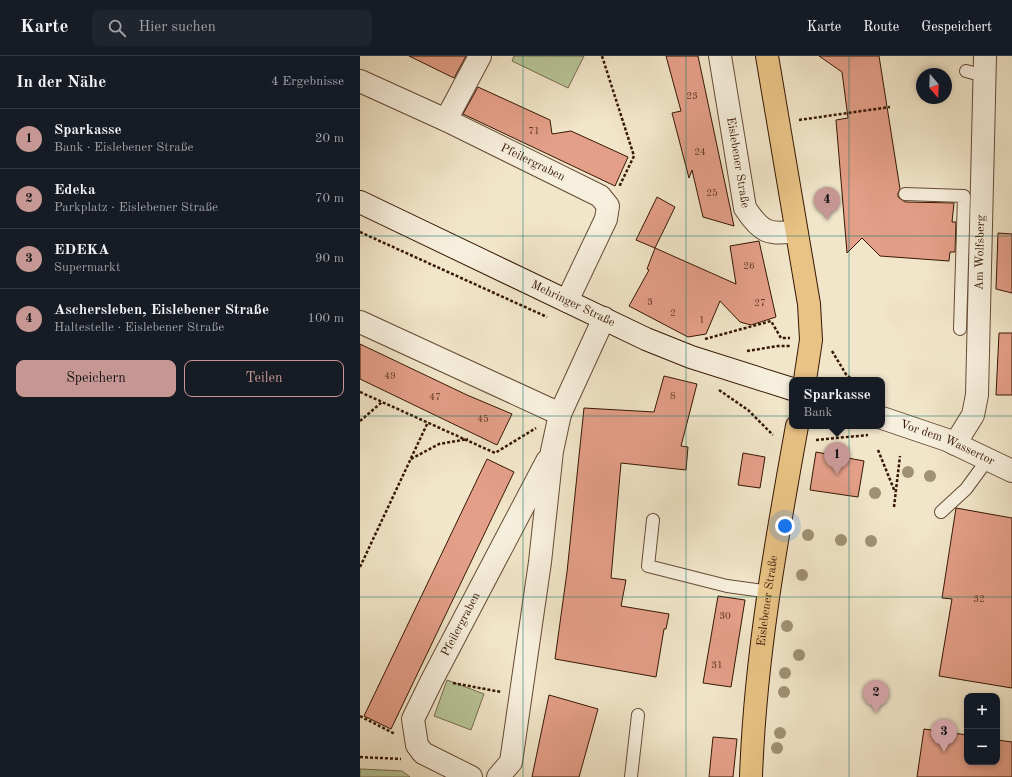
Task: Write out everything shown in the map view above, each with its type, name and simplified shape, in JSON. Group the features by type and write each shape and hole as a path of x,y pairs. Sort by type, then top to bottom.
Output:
{"main road":[{"path":"767,56 809,304 810,344 805,377"},
{"name":"Eislebener Straße","path":"751,777 756,688 797,429"}],"street":[{"path":"446,120 480,56"},
{"name":"Eislebener Straße","path":"720,56 746,208 756,225 771,232 783,234 796,231"},
{"name":"Am Wolfsberg","path":"955,444 973,415 977,395 979,67"},
{"name":"Pfeilergraben","path":"360,81 446,120 600,196 608,206"},
{"name":"Mehringer Straße","path":"360,202 646,339 690,357 789,388"},
{"path":"567,301 606,219 608,206"},
{"name":"Pfeilergraben","path":"498,777 511,762 540,562 552,451 560,414 604,318"},
{"path":"360,322 560,414"},
{"name":"Vor dem Wassertor","path":"885,419 928,433 955,444 1012,471"},
{"name":"Pfeilergraben","path":"471,777 423,754 417,745 414,719 432,680 552,451"}],"lane":[{"path":"906,194 964,196 960,329"},
{"path":"941,512 966,489 988,459"},
{"path":"653,520 648,566 727,586 770,592"},
{"path":"630,777 638,715"}],"path":[{"path":"602,56 634,156 612,202 608,206"},
{"path":"779,124 890,107"},
{"path":"698,341 771,321 780,338 831,349 849,377"},
{"path":"745,352 778,346 810,344"},
{"path":"360,392 468,439 495,453 560,414"},
{"path":"360,421 382,402"},
{"path":"360,567 428,422"},
{"path":"410,459 439,444 468,439"},
{"path":"878,450 895,493"},
{"path":"894,507 900,456"},
{"path":"432,680 521,696"},
{"path":"360,716 400,737"}],"green space":[{"path":"514,56 584,56 568,88 512,61"},
{"path":"447,680 484,694 471,730 434,716"},
{"path":"360,769 402,771 410,777 360,777"}],"building":[{"path":"409,56 466,56 454,78"},
{"path":"666,56 698,56 734,226 703,217 692,170 689,178 672,113 681,111"},
{"path":"819,56 879,56 900,189 898,197 905,202 954,203 952,222 956,222 955,252 950,252 949,261 880,256 862,238 847,253 836,120 848,118 842,72"},
{"path":"478,87 550,120 552,134 571,131 628,157 615,186 463,114"},
{"path":"657,197 675,207 655,248 636,240"},
{"path":"998,233 1012,234 1012,293 996,289"},
{"path":"759,241 776,317 751,325 740,322 720,301 706,334 688,337 629,306 649,270 647,269 655,248 736,284 730,246"},
{"path":"999,333 1012,333 1012,395 996,395"},
{"path":"360,344 467,395 512,414 497,445 360,379"},
{"path":"664,376 697,384 681,446 688,447 686,470 621,463 611,578 626,580 621,606 669,614 666,629 664,629 656,677 555,659 567,572 584,408 654,412"},
{"path":"816,452 864,461 858,497 810,490"},
{"path":"743,453 765,457 760,488 738,485"},
{"path":"487,459 514,472 391,729 364,716"},
{"path":"956,508 1012,518 1012,688 939,676 952,599 942,598"},
{"path":"718,596 745,600 731,687 703,683"},
{"path":"549,695 598,709 579,777 532,777"},
{"path":"924,729 964,735 964,765 1000,765 1000,740 1012,742 1012,777 917,777"},
{"path":"713,737 737,739 733,777 709,777"}],"place":[{"name":"Aschersleben, Eislebener Straße","path":"827,220"},
{"name":"Sparkasse","path":"837,475"},
{"name":"Edeka","path":"876,713"},
{"name":"EDEKA","path":"944,752"}]}
